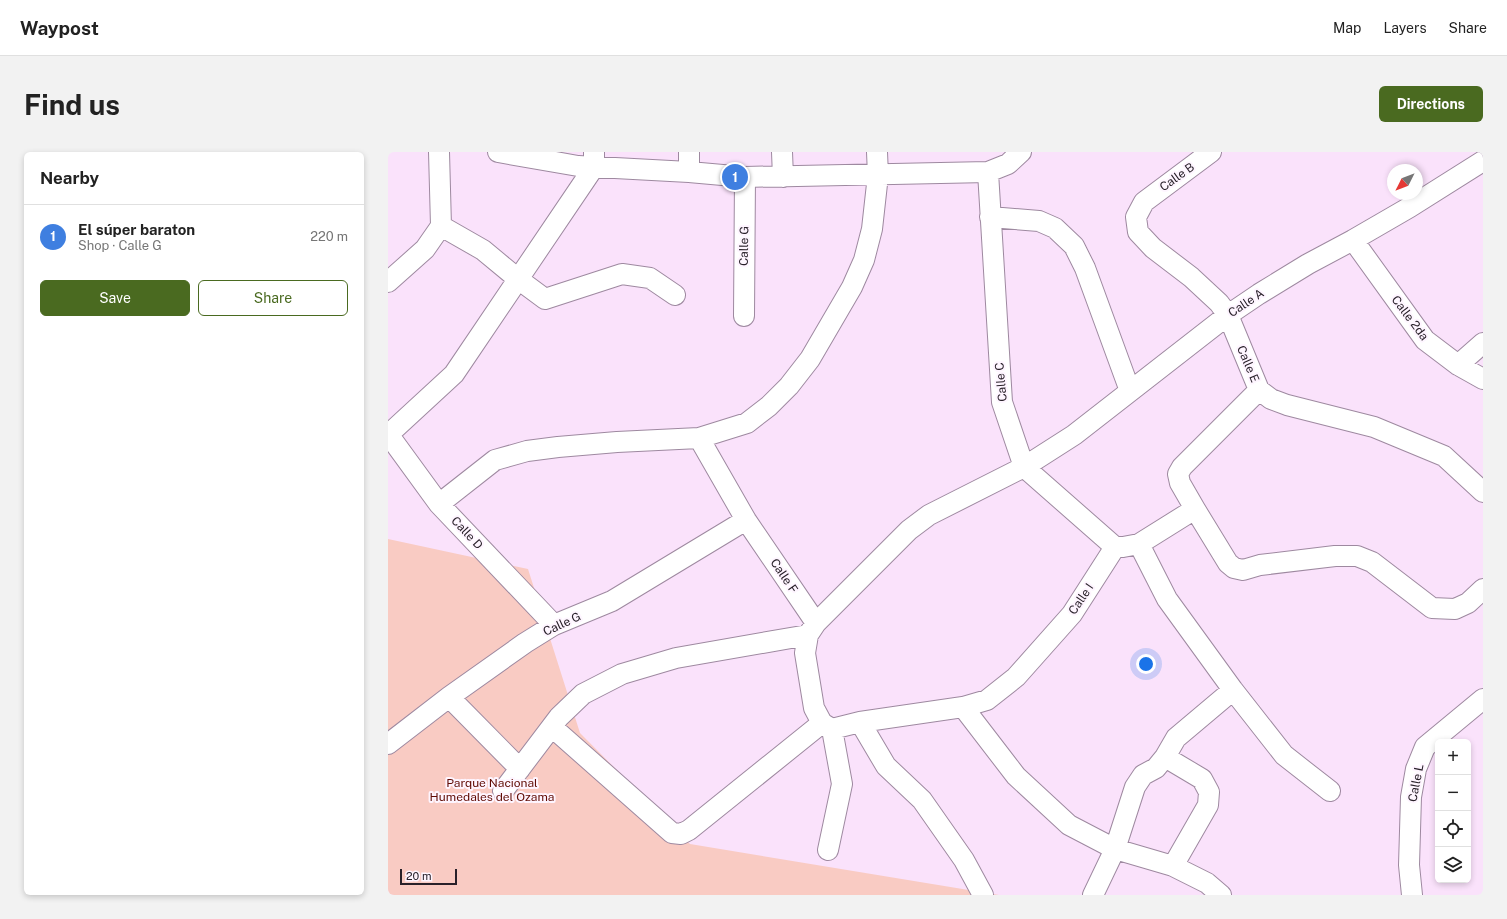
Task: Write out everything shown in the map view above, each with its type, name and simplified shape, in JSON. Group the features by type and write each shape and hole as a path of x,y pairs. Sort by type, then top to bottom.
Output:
{"street":[{"path":"388,282 425,249 441,226 439,152"},
{"path":"498,152 578,166 594,159 689,172 745,177 988,172 1008,164 1021,152"},
{"path":"689,152 689,172"},
{"path":"782,152 783,177"},
{"path":"439,504 495,460 527,451 617,442 699,438 747,423 769,406 789,386 810,359 852,287 864,260 872,229 878,175 878,152"},
{"name":"Calle B","path":"1144,202 1210,152"},
{"path":"388,434 454,374 518,280 594,159"},
{"name":"Calle A","path":"812,629 909,530 929,515 1024,467 1074,435 1228,315 1308,264 1410,207 1483,161"},
{"name":"Calle C","path":"988,172 1002,402 1024,467 1115,548"},
{"name":"Calle G","path":"744,316 745,177"},
{"name":"Calle E","path":"1144,202 1136,217 1138,232 1153,248 1191,277 1219,303 1228,315 1259,390 1272,399 1287,405 1374,427 1444,456 1483,492"},
{"path":"990,217 1039,221 1055,228 1074,246 1085,268 1130,390"},
{"path":"441,226 483,250 518,280 544,298 622,274 650,278 675,295"},
{"name":"Calle 2da","path":"1353,240 1425,340 1458,365 1483,379"},
{"path":"1458,365 1483,343"},
{"path":"1259,390 1182,467 1178,474 1180,482 1195,509 1228,562 1234,568 1243,570 1260,565 1313,558 1357,556 1372,562 1432,608 1455,609 1468,603 1483,590"},
{"name":"Calle D","path":"388,434 439,504 554,626"},
{"name":"Calle F","path":"699,438 746,520 812,629"},
{"path":"1115,548 1123,548 1139,544 1195,509"},
{"name":"Calle G","path":"388,744 448,697 525,642 554,626 612,601 746,520"},
{"path":"1139,544 1167,599 1233,690 1284,755 1330,791"},
{"name":"Calle I","path":"827,726 963,707 987,700 1016,677 1072,614 1115,548"},
{"path":"503,792 559,717 583,694 622,674 676,658 812,629 805,653 814,708 827,726 842,784 828,850"},
{"path":"1093,895 1115,849 1135,787 1143,775 1156,768 1165,757 1176,738 1233,690"},
{"path":"448,697 520,769"},
{"name":"Calle L","path":"1412,895 1409,865 1412,797 1416,769 1425,747 1483,699"},
{"path":"963,707 1016,776 1069,825 1115,849 1173,866 1207,883 1221,895"},
{"path":"860,722 886,766 922,800 964,860 983,895"},
{"path":"552,727 672,833 681,834 827,726"},
{"path":"1165,757 1202,779 1209,792 1208,805 1173,866"}],"green space":[{"name":"Parque Nacional Humedales del Ozama","path":"388,539 528,569 580,733 690,844 999,895 388,895"}],"place":[{"name":"El súper baraton","path":"735,177"}]}
